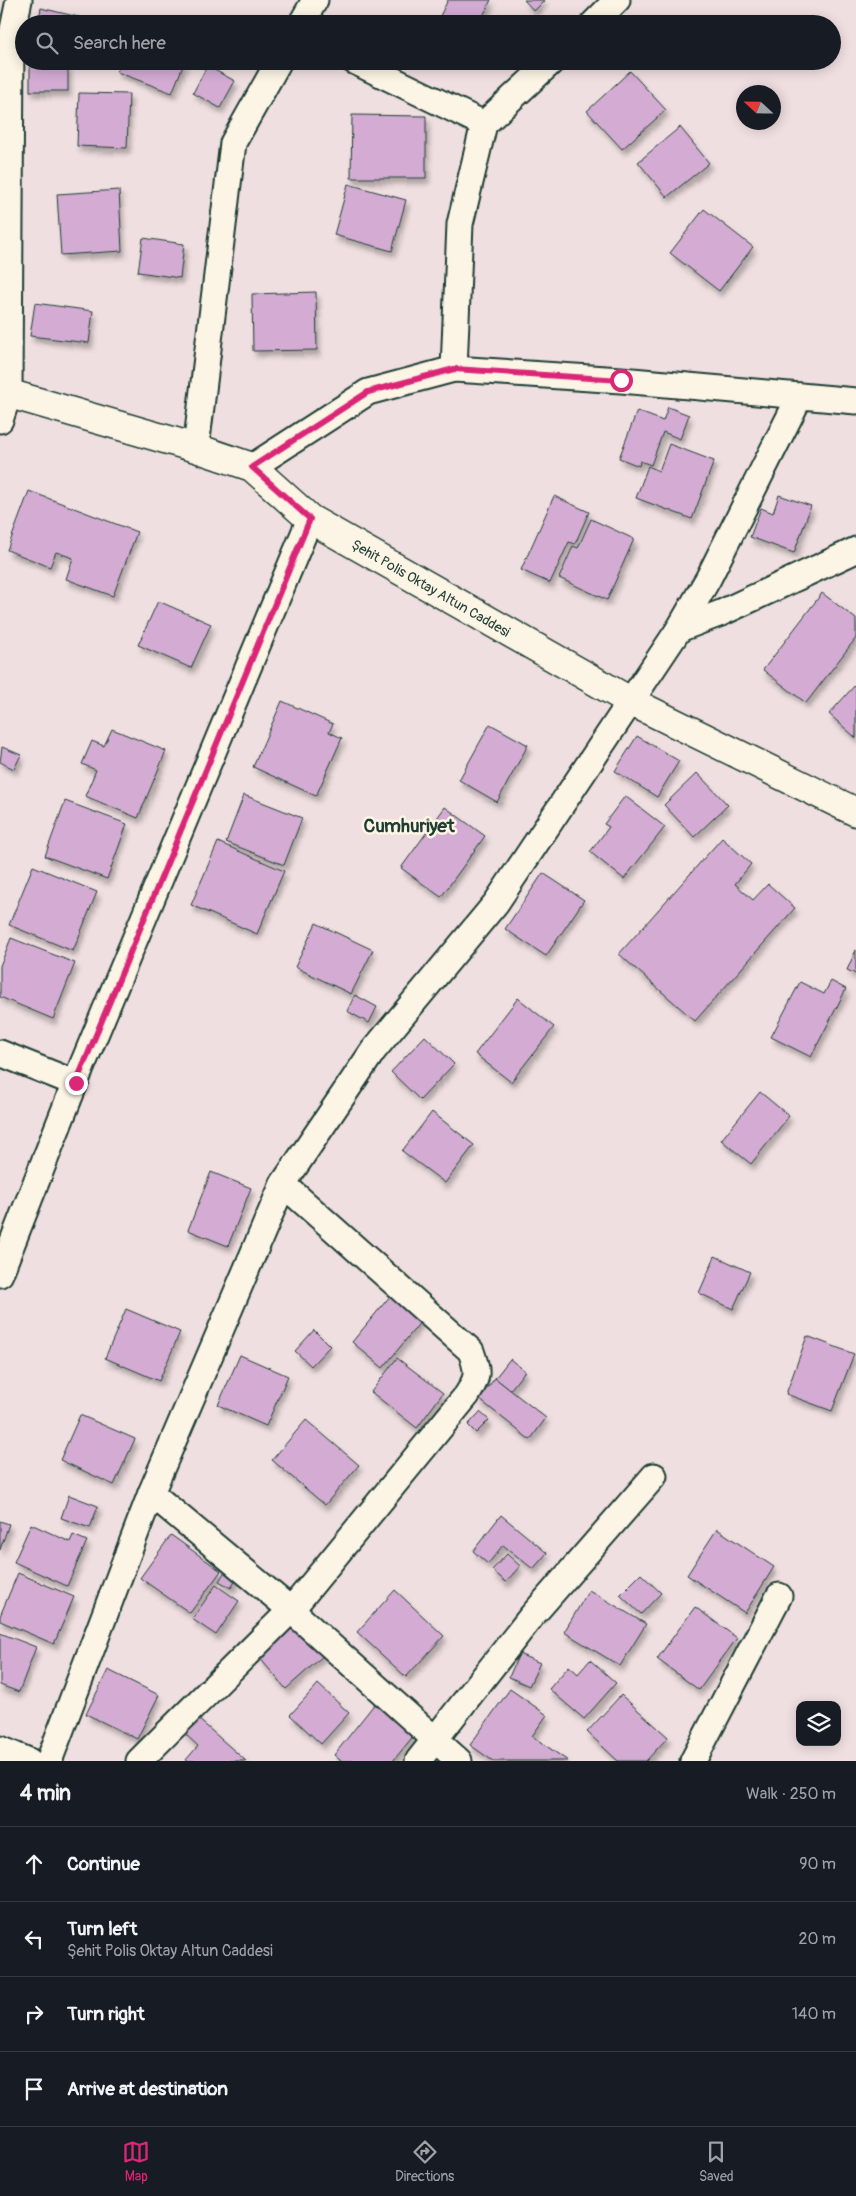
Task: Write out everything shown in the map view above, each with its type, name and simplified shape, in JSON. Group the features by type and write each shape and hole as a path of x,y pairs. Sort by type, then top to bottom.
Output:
{"street":[{"path":"16,15 19,0"},
{"path":"306,15 315,0"},
{"path":"602,15 617,0"},
{"path":"0,420 5,392 10,39 15,17"},
{"path":"196,448 232,143 274,70"},
{"path":"373,70 484,124"},
{"path":"454,369 460,224 484,124 542,70"},
{"path":"252,467 368,392 454,369 856,401"},
{"name":"Şehit Polis Oktay Altun Caddesi","path":"5,392 196,448 252,467 310,519 630,701 856,812"},
{"path":"49,1761 151,1493 283,1184 372,1051 496,903 679,629 708,579 800,396"},
{"path":"0,1274 76,1083 310,519"},
{"path":"679,629 738,606 856,550"},
{"path":"0,1053 76,1083"},
{"path":"139,1761 291,1610 467,1395 475,1382 478,1370 471,1351 283,1184"},
{"path":"418,1761 436,1741 532,1618 654,1476"},
{"path":"151,1493 291,1610 459,1761"},
{"path":"693,1761 779,1596"},
{"path":"0,1749 29,1761"}],"building":[{"path":"448,0 491,0 484,15 440,15"},
{"path":"524,0 545,0 534,11"},
{"path":"41,8 70,15 40,15"},
{"path":"30,70 68,70 68,91 30,91"},
{"path":"118,70 181,70 172,93 117,72"},
{"path":"205,70 214,70 235,81 220,108 193,93"},
{"path":"630,71 666,110 622,149 587,111"},
{"path":"79,93 129,94 127,148 77,146"},
{"path":"352,115 426,116 426,178 351,178"},
{"path":"680,127 709,163 667,197 638,162"},
{"path":"348,184 406,200 392,251 334,235"},
{"path":"119,190 122,251 61,255 57,194"},
{"path":"704,209 753,247 719,291 670,253"},
{"path":"143,238 184,244 180,278 138,272"},
{"path":"316,292 317,350 253,351 252,294"},
{"path":"35,303 93,311 89,343 30,336"},
{"path":"668,407 689,415 680,439 663,432 651,465 640,461 639,466 619,458 637,411 663,421"},
{"path":"669,444 714,461 692,519 636,498 648,466 659,471"},
{"path":"29,491 137,532 113,596 66,579 73,558 56,552 50,567 7,550"},
{"path":"779,495 811,506 794,553 750,537 761,508 773,513"},
{"path":"554,496 589,512 575,544 569,542 550,583 521,570"},
{"path":"591,519 634,539 607,600 559,578 573,546 578,548"},
{"path":"822,593 856,619 856,638 806,703 763,670"},
{"path":"158,601 211,624 191,668 138,645"},
{"path":"856,684 856,738 829,714"},
{"path":"282,701 333,724 329,732 342,738 316,796 253,767"},
{"path":"490,724 528,745 497,802 459,780"},
{"path":"112,729 166,751 138,818 85,796 96,770 82,764 92,741 104,746"},
{"path":"637,736 679,761 657,797 615,771"},
{"path":"2,747 21,755 14,769 0,762"},
{"path":"697,773 728,805 694,837 664,805"},
{"path":"244,795 302,818 284,865 226,842"},
{"path":"625,796 665,827 624,879 590,852 609,827 604,824"},
{"path":"65,801 127,824 107,879 45,856"},
{"path":"445,807 485,836 441,897 401,868"},
{"path":"722,838 751,864 735,884 753,900 768,884 795,908 695,1021 619,954"},
{"path":"218,842 284,871 257,934 191,905"},
{"path":"33,866 97,892 73,951 9,925"},
{"path":"543,873 584,900 546,956 505,929"},
{"path":"316,923 373,950 351,994 295,967"},
{"path":"11,938 75,963 53,1019 0,997 0,966"},
{"path":"856,950 856,974 847,970"},
{"path":"831,981 846,989 811,1057 771,1037 800,982 824,994"},
{"path":"355,995 377,1007 369,1023 347,1011"},
{"path":"518,998 554,1027 511,1082 475,1054"},
{"path":"425,1036 454,1064 420,1100 391,1072"},
{"path":"760,1092 789,1116 751,1164 721,1140"},
{"path":"432,1112 474,1145 445,1183 402,1151"},
{"path":"211,1172 251,1188 228,1246 188,1230"},
{"path":"715,1256 750,1272 733,1309 699,1293"},
{"path":"391,1295 422,1320 383,1368 352,1342"},
{"path":"126,1309 180,1332 159,1381 105,1358"},
{"path":"314,1330 330,1346 311,1366 295,1351"},
{"path":"807,1336 854,1354 832,1411 786,1394"},
{"path":"240,1355 288,1376 266,1426 218,1405"},
{"path":"397,1358 443,1393 417,1428 371,1392"},
{"path":"510,1359 525,1371 510,1390 495,1378"},
{"path":"495,1378 546,1418 530,1440 479,1399"},
{"path":"480,1412 489,1420 476,1433 468,1425"},
{"path":"80,1415 135,1439 114,1485 60,1460"},
{"path":"306,1420 359,1465 325,1505 272,1460"},
{"path":"69,1495 98,1506 90,1528 61,1518"},
{"path":"501,1515 547,1553 533,1569 503,1545 488,1564 473,1551"},
{"path":"0,1521 9,1524 0,1550"},
{"path":"31,1524 70,1542 73,1535 87,1541 67,1586 14,1562"},
{"path":"717,1529 774,1567 745,1613 687,1575"},
{"path":"171,1535 221,1571 190,1613 140,1578"},
{"path":"507,1554 520,1566 506,1582 492,1570"},
{"path":"227,1568 239,1575 231,1588 219,1581"},
{"path":"18,1573 74,1597 54,1644 0,1621 0,1616"},
{"path":"641,1574 661,1593 641,1614 620,1595"},
{"path":"216,1585 239,1601 216,1635 192,1619"},
{"path":"395,1590 444,1636 406,1677 357,1632"},
{"path":"589,1590 646,1624 620,1666 564,1632"},
{"path":"695,1607 737,1638 699,1690 657,1659"},
{"path":"295,1622 324,1655 286,1689 258,1656"},
{"path":"0,1633 36,1647 19,1692 0,1685"},
{"path":"519,1654 540,1663 529,1686 509,1677"},
{"path":"590,1660 616,1683 584,1719 549,1689 569,1666 578,1674"},
{"path":"108,1670 159,1695 137,1739 86,1714"},
{"path":"318,1684 349,1713 321,1744 290,1715"},
{"path":"510,1689 547,1715 532,1736 568,1761 493,1761 470,1745"},
{"path":"621,1695 668,1737 646,1761 618,1761 587,1732"},
{"path":"376,1702 415,1734 393,1761 341,1761 334,1755"},
{"path":"196,1717 246,1761 185,1761 198,1746 183,1732"}],"district":[{"name":"Cumhuriyet","path":"409,825"}],"route":[{"path":"76,1083 310,519 252,467 368,392 454,369 621,380"}]}
